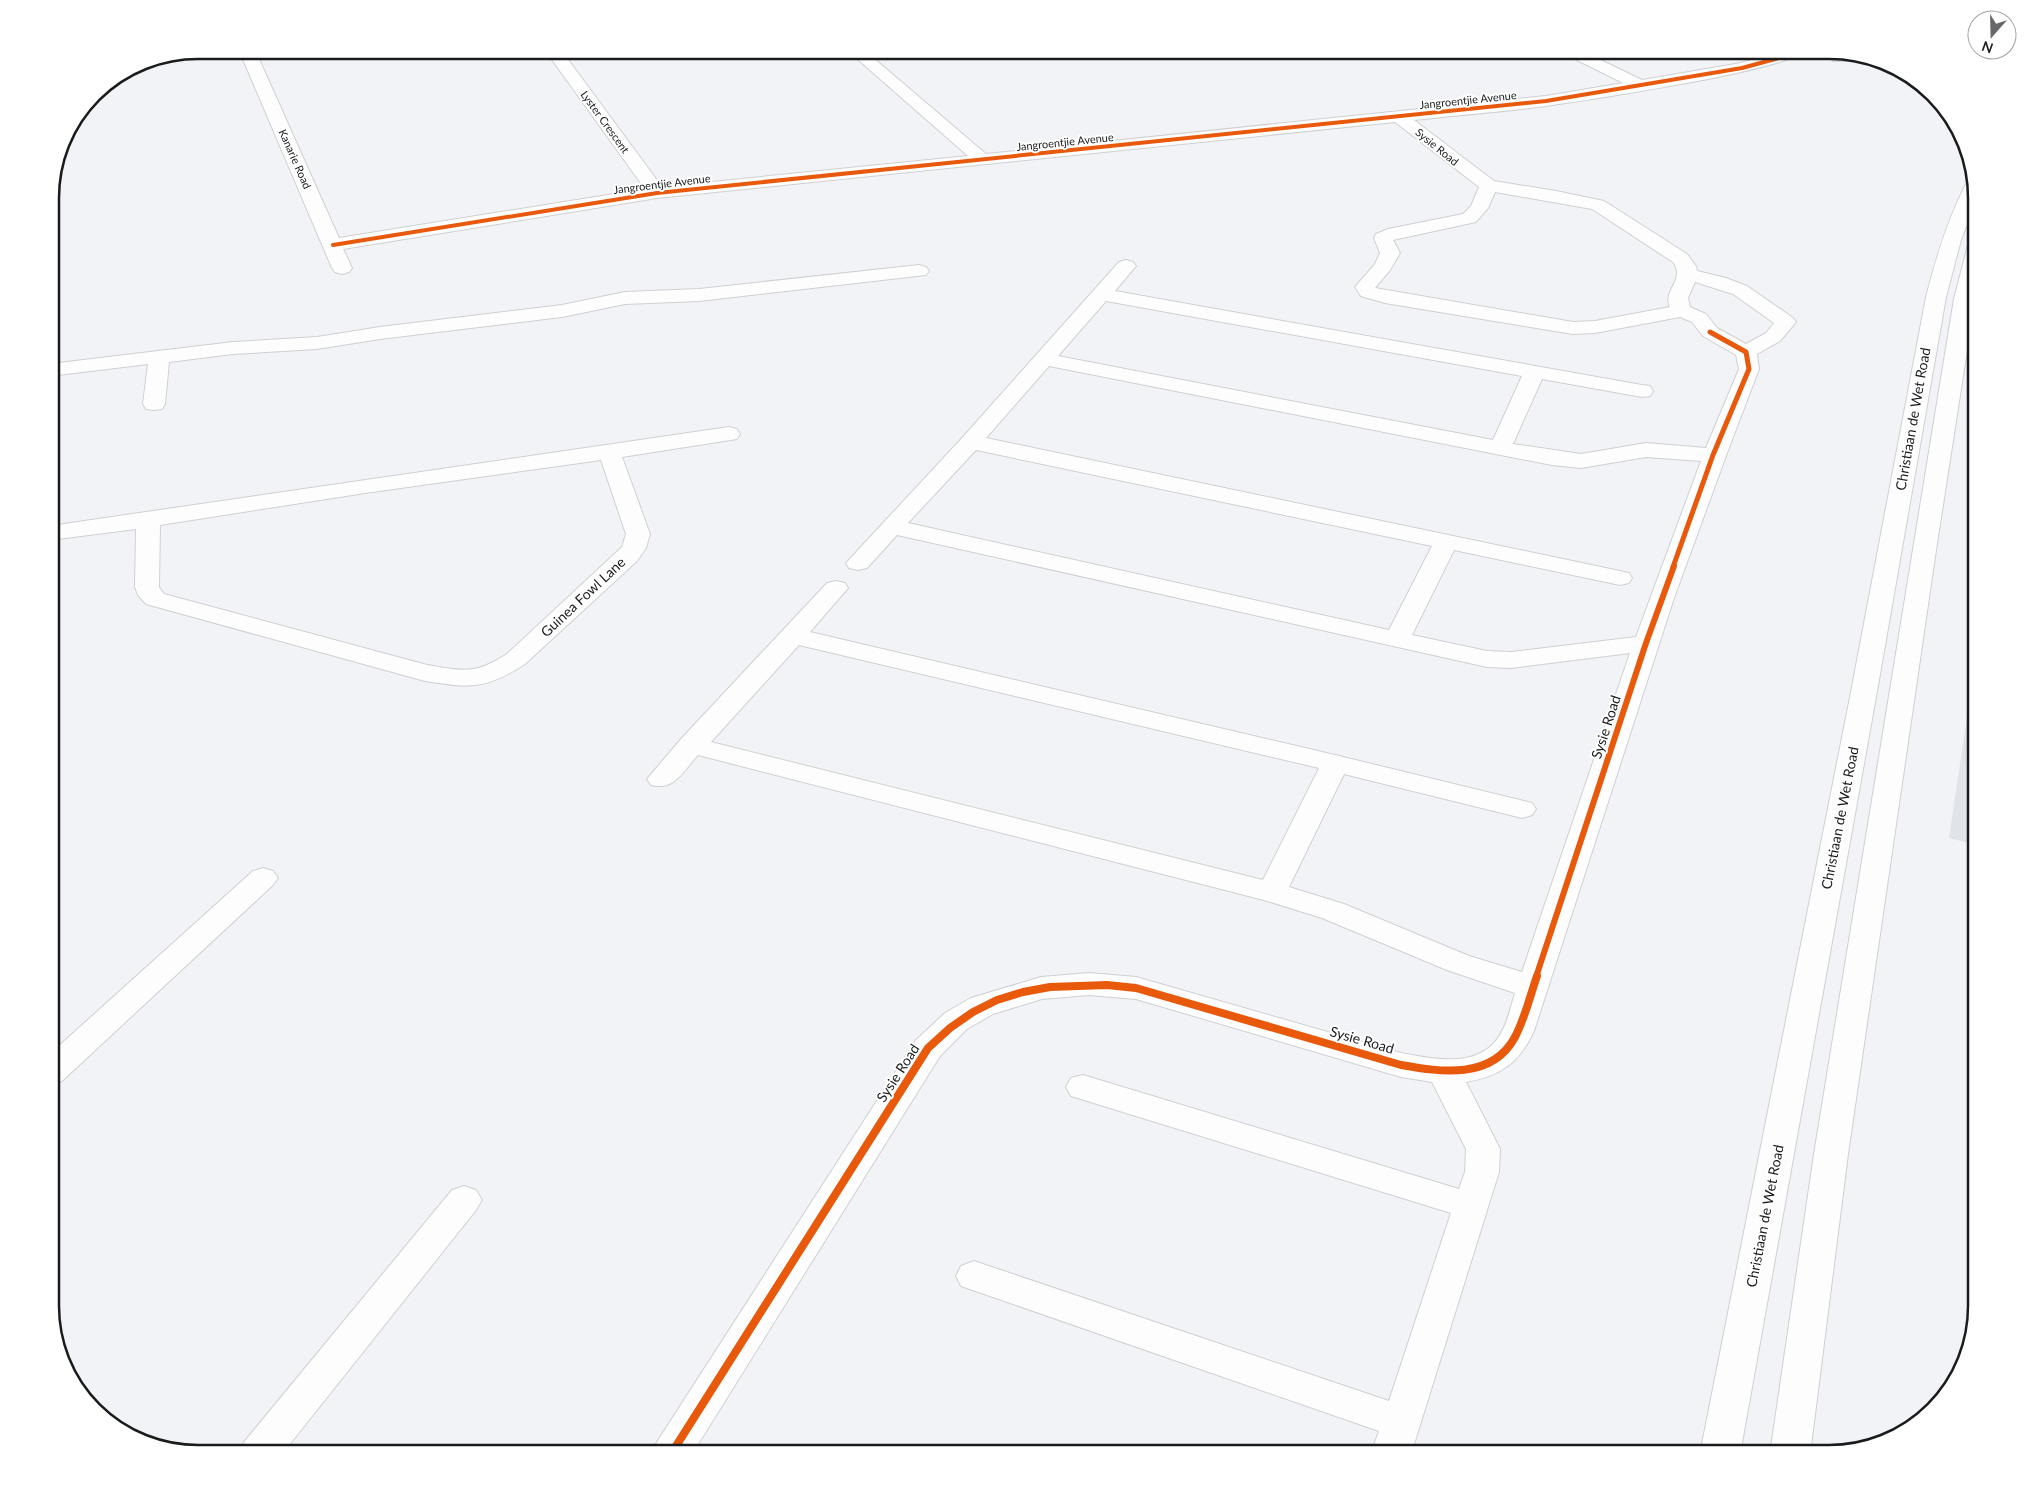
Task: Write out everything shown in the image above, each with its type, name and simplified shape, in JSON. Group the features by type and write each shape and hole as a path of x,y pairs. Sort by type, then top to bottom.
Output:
{"street":[{"name":"Kanarie Road","path":"250,59 342,268"},
{"name":"Lyster Crescent","path":"560,59 657,193"},
{"path":"865,59 983,160"},
{"path":"1587,59 1640,85"},
{"name":"Jangroentjie Avenue","path":"333,245 657,193 1546,101 1742,68 1775,59"},
{"name":"Sysie Road","path":"1400,117 1482,181"},
{"path":"1682,311 1678,304 1678,298 1688,275 1686,266 1680,258 1611,212 1598,205 1482,181 1479,208 1469,218 1388,235 1382,238 1390,253 1383,266 1365,287 1368,292 1385,297 1573,328 1595,327 1682,311 1699,318 1710,332 1746,352 1773,337 1786,322 1740,290 1719,282 1688,275"},
{"name":"Christiaan de Wet Road","path":"1722,1445 1860,716 1936,297 1950,242 1968,198"},
{"path":"858,563 971,442 1042,359 1126,266"},
{"path":"59,369 233,348 317,342 562,311 625,298 699,296 919,271"},
{"path":"1791,1445 1831,1154 1924,550 1968,282"},
{"path":"1101,294 1642,391"},
{"name":"Sysie Road","path":"677,1445 928,1048 956,1021 982,1006 1041,988 1089,984 1128,987 1402,1065 1444,1072 1466,1071 1480,1067 1502,1056 1512,1042 1533,987 1646,642 1713,455 1749,369 1746,352"},
{"path":"154,404 159,357"},
{"path":"1042,359 1552,458 1581,461 1646,450 1713,455"},
{"path":"1500,448 1534,373"},
{"path":"59,532 728,434"},
{"path":"971,442 1620,578"},
{"name":"Guinea Fowl Lane","path":"148,520 147,588 150,596 155,599 425,673 464,679 478,678 492,673 516,659 628,556 634,548 638,534 609,452"},
{"path":"893,526 1463,655 1511,660 1646,642"},
{"path":"1398,640 1446,542"},
{"path":"660,779 836,588"},
{"path":"793,636 1335,763 1522,810"},
{"path":"691,745 1272,892 1333,911 1458,963 1533,987"},
{"path":"1272,892 1335,763"},
{"path":"59,1065 263,878"},
{"path":"974,1276 1396,1438 1482,1172 1483,1149 1444,1072"},
{"path":"1083,1087 1472,1206"},
{"path":"265,1445 464,1200"}],"shaded area":[{"path":"1968,710 1968,843 1949,838"}],"cycle path":[{"path":"333,245 657,193 1546,101 1742,68 1775,59"},
{"path":"677,1445 928,1048 950,1028 973,1012 997,1000 1023,992 1050,987 1107,985 1136,988 1401,1065 1431,1070 1461,1071 1489,1064 1501,1056 1515,1038 1521,1024 1646,643 1713,455 1749,369 1746,352 1710,332"}]}
